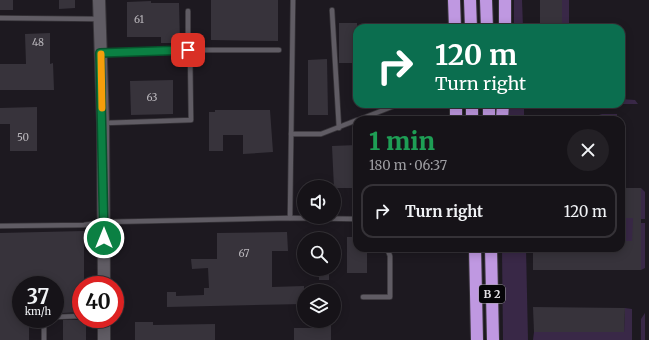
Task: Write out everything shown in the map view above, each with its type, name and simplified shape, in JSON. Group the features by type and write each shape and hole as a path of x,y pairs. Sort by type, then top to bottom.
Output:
{"highway":[{"path":"454,0 455,24"},
{"path":"470,0 471,24"},
{"path":"486,0 487,24"},
{"path":"505,0 505,24"},
{"path":"471,252 475,262"},
{"name":"B 2","path":"475,252 477,340"},
{"name":"B 2","path":"491,252 493,340"}],"street":[{"path":"99,0 103,123 104,276"},
{"path":"104,328 104,340"}],"lane":[{"path":"290,218 293,0"},
{"path":"332,10 339,128"},
{"path":"103,123 191,120 188,11"},
{"path":"0,18 100,20"},
{"path":"100,53 189,50 279,50"},
{"path":"368,116 389,108"},
{"path":"291,134 321,134 353,122"},
{"path":"0,226 84,225 104,222 290,218 353,219"},
{"path":"363,297 390,297 390,256 388,252"},
{"path":"44,328 44,340"}],"shaded area":[{"path":"514,0 522,0 523,24 514,24"},
{"path":"562,0 569,0 569,24 562,24"},
{"path":"625,99 635,100 638,104 625,104"},
{"path":"508,108 524,108 524,116 508,116"},
{"path":"617,114 617,116 599,116"},
{"path":"641,188 645,192 645,219 641,219 641,223 645,223 645,268 641,270 640,241 625,241 625,212"},
{"path":"502,252 526,252 528,340 503,340"},
{"path":"625,308 632,309 632,340 533,340 534,332 624,332"},
{"path":"645,313 645,340 641,340 641,319"}],"building":[{"path":"0,0 13,0 13,10 0,10"},
{"path":"59,0 75,0 75,8 59,9"},
{"path":"211,0 278,0 278,41 211,40"},
{"path":"540,0 562,0 562,24 540,24"},
{"path":"151,1 151,3 179,3 180,43 161,43 161,37 127,37 127,2"},
{"path":"339,23 357,23 353,24 353,63 339,63"},
{"path":"50,33 50,64 53,63 54,90 0,90 0,64 26,64 25,34"},
{"path":"327,59 328,115 308,115 308,60"},
{"path":"173,80 173,114 131,115 130,81"},
{"path":"37,107 37,151 10,151 10,124 0,124 0,108"},
{"path":"215,110 270,110 273,152 243,154 243,135 223,135 223,151 209,151 209,112 215,112"},
{"path":"353,145 353,188 341,188 341,180 334,180 332,146"},
{"path":"625,188 641,188 641,270 533,270 533,252 625,252 625,241 632,241 633,218 625,218"},
{"path":"84,231 84,276 72,276 72,312 64,313 64,276 12,276 12,328 29,328 29,340 0,340 0,233"},
{"path":"287,232 288,251 272,251 272,287 297,286 297,304 167,307 167,292 176,292 176,296 204,295 204,288 209,288 208,268 192,269 191,259 217,259 217,233"},
{"path":"347,237 353,237 353,252 367,252 367,273 347,273"},
{"path":"319,276 329,276 329,280 319,280"},
{"path":"533,307 625,308 624,332 534,332"},
{"path":"64,320 72,320 72,328 86,328 86,340 63,340"},
{"path":"135,322 153,322 153,325 215,324 215,340 135,340"},
{"path":"294,328 331,328 331,340 294,340"}],"slow traffic":[{"path":"101,54 102,108"}],"route":[{"path":"104,238 103,123 100,53 188,50"}]}
